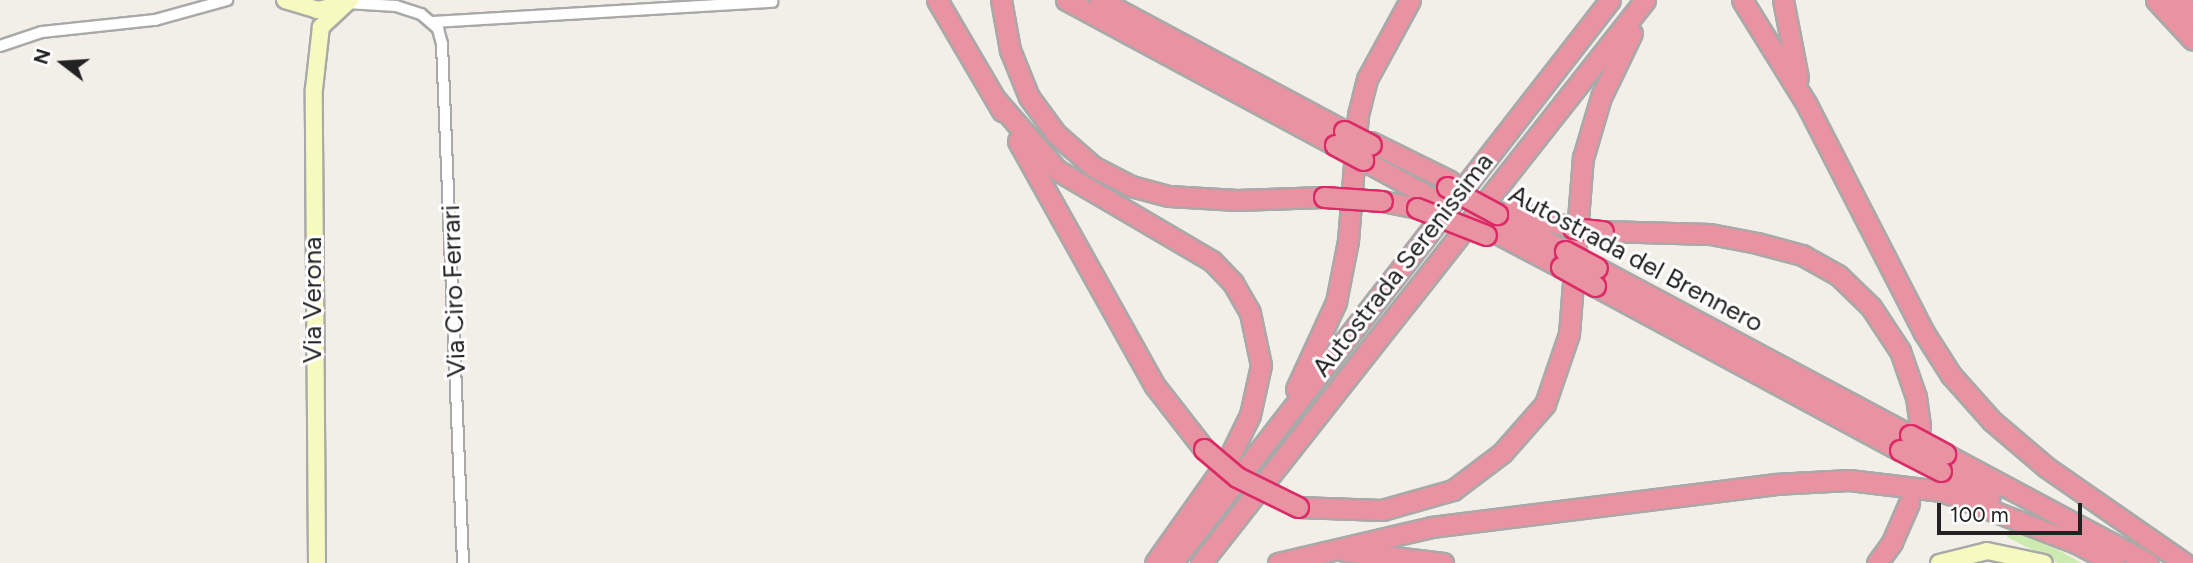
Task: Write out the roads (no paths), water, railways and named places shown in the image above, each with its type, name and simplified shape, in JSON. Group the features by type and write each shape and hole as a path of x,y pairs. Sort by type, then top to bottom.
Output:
{"highway":[{"path":"937,0 996,100 1155,386 1204,449 1237,477 1298,507 1382,510 1452,490 1502,453 1545,404 1569,334 1583,158 1591,127 1620,53 1657,0"},
{"path":"1001,0 1010,50 1029,97 1056,134 1094,167 1131,186 1169,196 1253,200 1324,197 1382,201 1437,194 1492,220 1603,231 1710,234 1802,255 1838,275 1871,307 1900,351 1916,397 1910,438"},
{"name":"Autostrada del Brennero","path":"1066,0 1342,135 1437,194 1492,220 1596,277 1910,438 1943,472 2114,563"},
{"path":"1100,0 1313,114 1342,135"},
{"path":"1254,459 1328,328 1348,241 1362,97 1377,54 1410,0"},
{"name":"Autostrada Serenissima","path":"1172,563 1610,0"},
{"name":"Autostrada Serenissima","path":"1201,563 1645,0"},
{"path":"1742,0 1807,106 1923,331 1969,397 2046,467 2184,563"},
{"path":"1783,0 1791,57 1807,106"},
{"path":"2156,0 2193,40"},
{"path":"2179,0 2193,16"},
{"path":"996,100 1057,170 1212,261 1233,282 1250,313 1261,365 1250,415 1228,460 1155,563"},
{"name":"Autostrada del Brennero","path":"1492,220 1542,258 1563,259"},
{"path":"1877,563 1892,542 1908,494 1943,472"},
{"name":"Autostrada del Brennero","path":"1943,472 2148,563"},
{"path":"1278,563 1319,551 1431,527 1774,484 1849,481 1908,494"},
{"path":"1319,551 1384,553 1443,563"}],"street":[{"path":"0,46 42,32 155,20 228,0"},
{"path":"285,0 303,9 319,36"},
{"path":"303,9 347,2 392,3 433,22 772,2"},
{"path":"319,36 325,20 347,2"},
{"name":"Via Ciro Ferrari","path":"433,22 442,44 445,71 463,563"},
{"name":"Via Verona","path":"317,563 313,318 314,103 319,36"},
{"path":"1939,563 1987,551 2044,563"}]}
